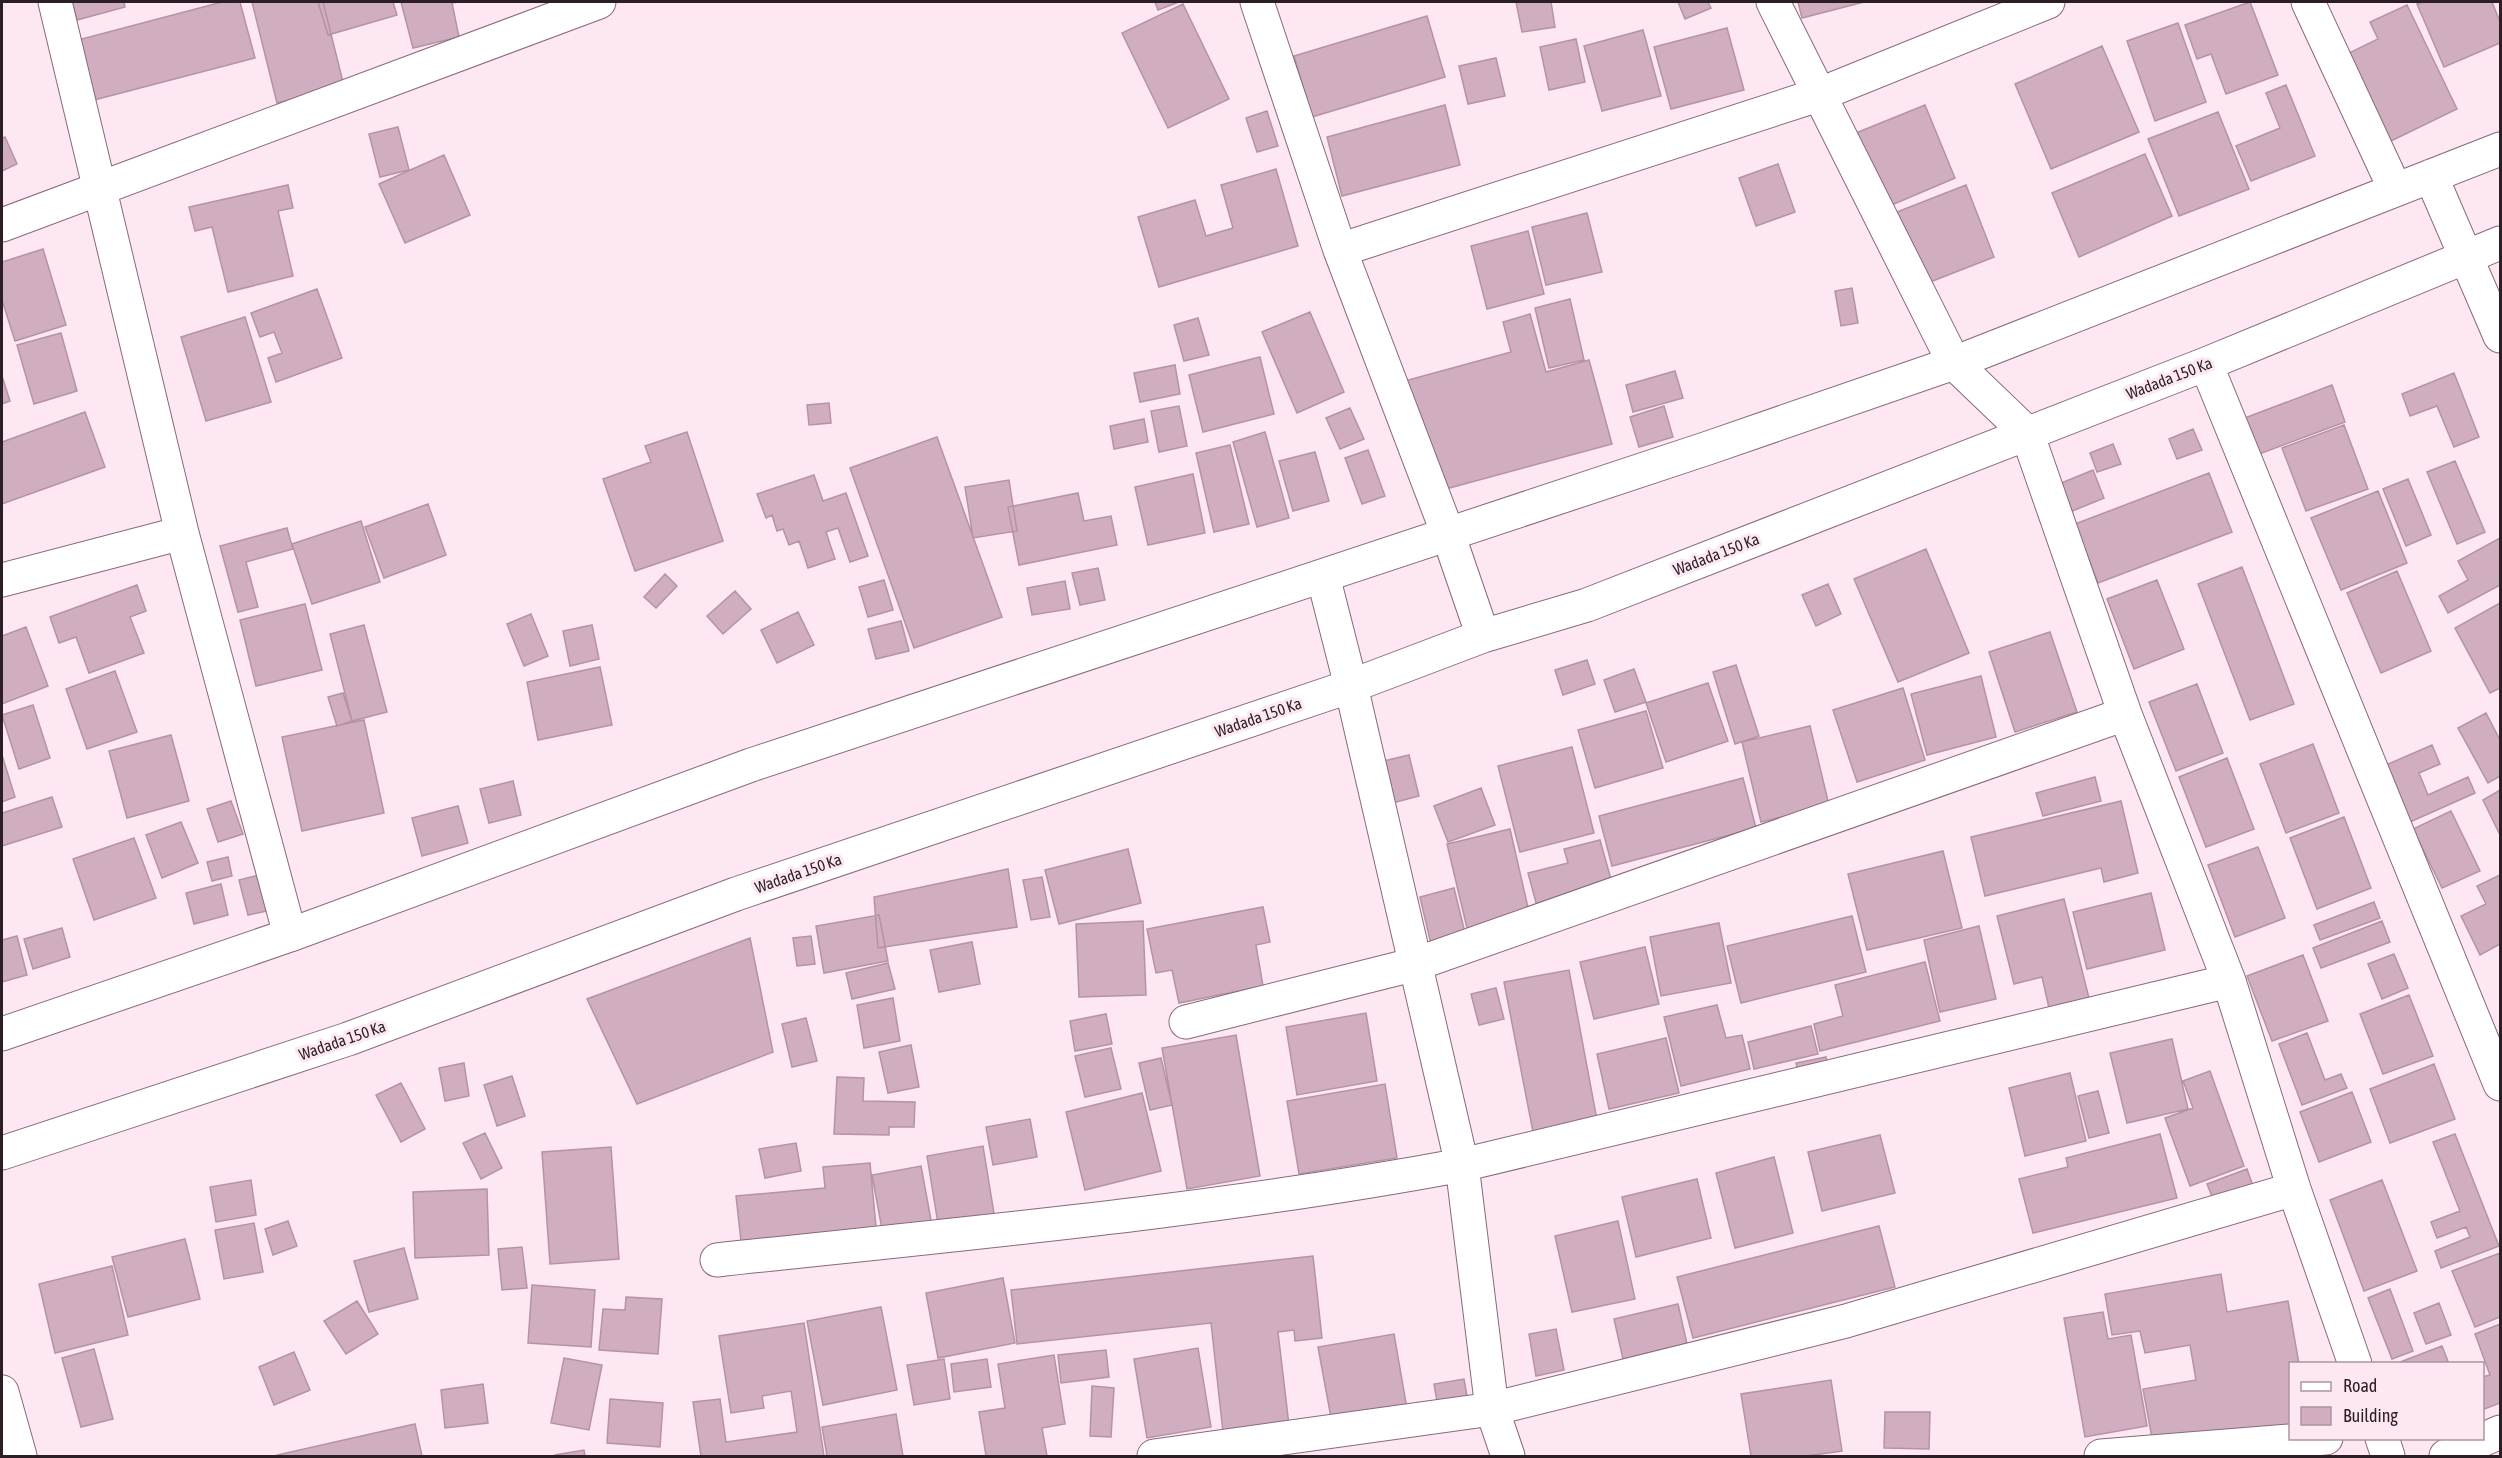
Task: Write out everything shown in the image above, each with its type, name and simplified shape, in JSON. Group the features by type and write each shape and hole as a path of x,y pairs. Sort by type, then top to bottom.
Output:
{"street":[{"path":"55,2 182,533 290,934"},
{"path":"2,225 599,2"},
{"path":"1773,2 1954,363 2027,433 2125,714 2229,981 2294,1189 2354,1362"},
{"path":"1340,250 1818,95 2048,2"},
{"path":"2308,2 2395,189"},
{"path":"1264,3 1340,250 1448,534 1483,636"},
{"path":"2,1034 290,934 751,765 1017,675 1323,576 1954,363 2500,149"},
{"path":"2431,176 2500,336"},
{"name":"Wadada 150 Ka","path":"2,1153 348,1039 736,894 1351,686 1483,636 1587,605 2206,364 2500,243"},
{"path":"2206,364 2500,1084"},
{"path":"2,580 182,533"},
{"path":"1323,576 1351,686 1462,1165 1492,1409 1508,1456"},
{"path":"1186,1022 1416,964 2125,714"},
{"path":"717,1260 1082,1221 1353,1185 1462,1165 2229,981"},
{"path":"1154,1456 1492,1409 1846,1321 2294,1189"},
{"path":"2,1392 20,1456"},
{"path":"2484,1439 2500,1432"},
{"path":"2101,1456 2301,1440"},
{"path":"2383,1440 2388,1456"},
{"path":"2446,1456 2482,1440"}],"building":[{"path":"72,2 124,2 125,7 77,20"},
{"path":"222,2 240,2 255,58 94,100 78,40"},
{"path":"252,2 323,2 344,86 277,103"},
{"path":"318,2 393,2 397,15 328,35"},
{"path":"401,2 459,2 452,3 459,37 413,48"},
{"path":"1155,2 1179,2 1158,10"},
{"path":"1516,2 1551,2 1555,27 1522,32"},
{"path":"1678,2 1708,2 1711,8 1685,19"},
{"path":"1798,2 1864,2 1802,18"},
{"path":"2250,2 2278,75 2226,94 2211,54 2197,59 2185,25"},
{"path":"2423,2 2492,2 2500,22 2500,43 2444,67 2417,4"},
{"path":"1183,4 1229,99 1168,128 1122,33"},
{"path":"2407,5 2457,109 2387,143 2345,55 2378,39 2370,22"},
{"path":"1427,16 1445,77 1312,117 1294,56"},
{"path":"2178,23 2206,102 2155,121 2127,41"},
{"path":"1727,28 1744,90 1671,109 1654,47"},
{"path":"1643,30 1661,96 1602,111 1584,46"},
{"path":"1576,39 1585,82 1549,90 1540,47"},
{"path":"2102,46 2139,132 2051,169 2015,84"},
{"path":"1496,58 1505,96 1468,104 1459,66"},
{"path":"2286,85 2315,156 2251,181 2236,146 2280,128 2266,93"},
{"path":"1445,105 1460,165 1342,196 1327,137"},
{"path":"1925,105 1955,178 1887,207 1856,133"},
{"path":"1267,111 1278,146 1257,152 1246,118"},
{"path":"2218,112 2249,189 2179,216 2148,139"},
{"path":"398,127 409,170 380,177 369,134"},
{"path":"5,137 17,164 2,171 2,138"},
{"path":"2145,154 2172,216 2079,257 2052,193"},
{"path":"444,155 470,215 405,243 379,184"},
{"path":"1778,164 1795,212 1756,226 1739,178"},
{"path":"1276,169 1298,246 1159,287 1138,217 1195,200 1206,236 1233,228 1221,185"},
{"path":"288,185 293,208 278,211 293,276 228,292 212,227 195,231 189,207"},
{"path":"1966,185 1994,257 1920,286 1892,214"},
{"path":"1587,213 1602,272 1546,285 1532,227"},
{"path":"1528,231 1544,294 1487,309 1471,246"},
{"path":"43,249 66,325 15,341 2,300 2,262"},
{"path":"1852,288 1858,323 1841,326 1835,291"},
{"path":"317,289 342,358 276,382 268,358 282,353 274,332 260,337 251,313"},
{"path":"1570,299 1584,360 1549,368 1535,308"},
{"path":"1310,312 1344,392 1297,413 1262,332"},
{"path":"1530,314 1546,372 1589,360 1612,444 1431,493 1401,382 1511,352 1503,322"},
{"path":"245,317 271,402 206,421 181,337"},
{"path":"1198,318 1209,355 1184,361 1174,325"},
{"path":"61,333 77,391 34,404 17,345"},
{"path":"1260,357 1274,414 1203,432 1189,375"},
{"path":"1175,365 1180,394 1140,402 1134,373"},
{"path":"1675,371 1683,398 1633,412 1626,385"},
{"path":"2454,373 2479,437 2454,447 2437,406 2410,416 2402,394"},
{"path":"2,376 10,401 2,404"},
{"path":"2332,385 2345,422 2251,457 2237,421"},
{"path":"829,403 831,423 809,425 807,405"},
{"path":"1179,406 1187,446 1159,452 1151,411"},
{"path":"1664,406 1673,437 1639,447 1630,417"},
{"path":"1350,408 1364,439 1340,449 1326,418"},
{"path":"85,412 105,467 2,504 2,442"},
{"path":"1144,419 1148,442 1114,449 1110,426"},
{"path":"2344,425 2368,489 2306,511 2282,448"},
{"path":"2193,429 2202,450 2177,459 2169,439"},
{"path":"687,432 723,541 635,571 603,479 651,462 645,446"},
{"path":"1265,432 1289,518 1257,527 1233,442"},
{"path":"937,437 1002,617 914,648 850,468"},
{"path":"2113,444 2121,464 2097,472 2090,453"},
{"path":"1230,445 1249,524 1214,532 1196,453"},
{"path":"1368,450 1385,496 1362,504 1345,458"},
{"path":"1315,452 1329,501 1293,511 1279,461"},
{"path":"2455,461 2485,532 2457,544 2427,472"},
{"path":"2093,470 2104,498 2070,512 2059,484"},
{"path":"2209,473 2232,532 2098,583 2075,524"},
{"path":"1193,474 1205,533 1148,545 1135,487"},
{"path":"814,475 823,501 846,493 868,556 850,562 838,528 826,532 835,559 808,568 799,541 789,545 783,529 777,531 772,515 766,518 757,494"},
{"path":"2408,479 2431,535 2406,546 2383,489"},
{"path":"1009,480 1017,531 973,538 965,487"},
{"path":"2378,491 2407,563 2341,590 2311,518"},
{"path":"1078,493 1084,521 1111,516 1117,545 1019,565 1008,507"},
{"path":"428,504 446,555 384,578 365,527"},
{"path":"361,521 380,582 312,604 292,544"},
{"path":"287,528 293,549 246,562 258,607 238,612 220,546"},
{"path":"2500,538 2500,585 2448,613 2439,596 2468,580 2458,561"},
{"path":"1926,549 1969,653 1898,682 1854,579"},
{"path":"2242,567 2294,704 2250,720 2198,584"},
{"path":"1098,568 1105,600 1080,605 1072,573"},
{"path":"2397,571 2431,651 2381,673 2347,593"},
{"path":"665,574 677,586 656,608 644,597"},
{"path":"884,580 893,610 868,617 859,587"},
{"path":"2157,580 2184,649 2134,669 2107,599"},
{"path":"1065,581 1070,609 1032,615 1027,588"},
{"path":"1828,584 1841,614 1816,626 1802,595"},
{"path":"137,585 146,611 130,617 144,653 89,673 76,637 59,643 50,617"},
{"path":"735,591 751,609 723,634 707,616"},
{"path":"2500,603 2500,688 2490,693 2455,628"},
{"path":"305,604 322,670 256,686 240,620"},
{"path":"798,612 814,645 777,663 761,630"},
{"path":"531,614 548,656 524,666 507,624"},
{"path":"901,621 909,651 876,659 868,629"},
{"path":"364,625 387,712 352,721 330,634"},
{"path":"592,625 599,659 570,666 563,631"},
{"path":"26,627 48,686 2,704 2,636"},
{"path":"2050,632 2077,712 2015,732 1989,652"},
{"path":"1587,660 1595,684 1563,695 1555,670"},
{"path":"1736,665 1759,736 1735,744 1713,672"},
{"path":"600,667 612,725 538,740 527,682"},
{"path":"1634,669 1646,702 1615,712 1604,680"},
{"path":"115,671 137,732 87,749 66,689"},
{"path":"1981,676 1996,737 1927,755 1911,694"},
{"path":"1708,683 1728,741 1666,762 1646,703"},
{"path":"2197,684 2223,753 2176,771 2149,702"},
{"path":"1903,688 1925,760 1857,782 1833,710"},
{"path":"343,693 352,721 337,726 328,697"},
{"path":"33,705 50,758 19,769 2,715"},
{"path":"1646,711 1663,768 1595,788 1578,730"},
{"path":"2486,713 2500,740 2500,776 2488,783 2458,728"},
{"path":"364,720 384,813 302,831 282,737"},
{"path":"1810,726 1829,805 1761,822 1742,742"},
{"path":"171,735 189,801 127,818 109,751"},
{"path":"2313,744 2339,813 2286,833 2260,764"},
{"path":"2432,745 2440,764 2419,773 2428,795 2468,777 2475,793 2410,822 2386,765"},
{"path":"1572,747 1594,833 1520,852 1498,766"},
{"path":"2,755 15,797 2,802"},
{"path":"1409,755 1419,796 1381,806 1371,764"},
{"path":"2227,758 2254,829 2206,847 2179,777"},
{"path":"2095,777 2101,801 2043,816 2036,793"},
{"path":"1743,778 1756,828 1612,866 1599,816"},
{"path":"513,781 521,815 489,823 480,789"},
{"path":"1481,788 1495,825 1448,842 1434,806"},
{"path":"2500,790 2500,835 2483,800"},
{"path":"52,797 62,827 2,846 2,813"},
{"path":"231,801 243,834 218,842 207,809"},
{"path":"2121,801 2138,873 2104,882 2101,868 1985,896 1971,837"},
{"path":"458,806 468,843 422,856 412,818"},
{"path":"2451,811 2480,871 2442,888 2413,829"},
{"path":"2344,817 2371,888 2317,909 2290,838"},
{"path":"181,822 198,863 162,878 146,835"},
{"path":"1510,829 1535,938 1473,953 1447,844"},
{"path":"134,838 156,898 94,920 73,859"},
{"path":"1600,840 1617,901 1541,921 1528,873 1568,863 1564,849"},
{"path":"2258,847 2285,918 2235,937 2208,865"},
{"path":"1128,849 1141,903 1059,924 1045,870"},
{"path":"1943,851 1962,928 1867,950 1848,874"},
{"path":"228,857 232,876 212,881 207,862"},
{"path":"1008,869 1017,927 878,948 874,897"},
{"path":"263,874 272,910 248,915 239,880"},
{"path":"2500,875 2500,944 2480,955 2461,916 2486,904 2477,886"},
{"path":"1042,877 1050,917 1031,920 1023,880"},
{"path":"221,884 228,915 194,924 186,893"},
{"path":"1454,888 1469,949 1434,957 1420,897"},
{"path":"2151,893 2165,950 2087,969 2073,912"},
{"path":"2064,899 2089,998 2049,1008 2042,977 2014,984 1997,916"},
{"path":"2374,902 2380,918 2320,940 2314,925"},
{"path":"1263,907 1270,942 1256,945 1263,986 1179,1003 1172,970 1156,973 1147,929"},
{"path":"879,915 888,961 824,973 816,926"},
{"path":"1852,916 1866,972 1741,1003 1727,946"},
{"path":"1143,921 1146,995 1079,997 1076,924"},
{"path":"2382,921 2390,942 2321,968 2313,948"},
{"path":"1719,923 1731,983 1661,996 1650,937"},
{"path":"1979,926 1996,999 1940,1012 1924,940"},
{"path":"62,928 70,957 33,969 24,939"},
{"path":"17,936 27,975 2,982 2,940"},
{"path":"811,936 815,964 797,966 793,938"},
{"path":"750,938 773,1052 637,1104 587,999"},
{"path":"972,942 980,984 939,992 930,950"},
{"path":"1645,947 1659,1004 1594,1019 1580,962"},
{"path":"2394,954 2408,988 2382,999 2368,964"},
{"path":"2303,955 2328,1021 2272,1041 2247,976"},
{"path":"1925,962 1940,1021 1820,1051 1814,1024 1843,1016 1835,985"},
{"path":"888,963 895,989 852,999 846,973"},
{"path":"1569,970 1597,1120 1533,1132 1504,982"},
{"path":"1496,988 1504,1019 1479,1025 1471,994"},
{"path":"2409,995 2433,1056 2383,1074 2360,1014"},
{"path":"893,998 900,1041 864,1048 857,1005"},
{"path":"1717,1005 1726,1038 1742,1035 1750,1069 1681,1086 1664,1017"},
{"path":"1366,1013 1377,1081 1297,1095 1286,1027"},
{"path":"1106,1014 1112,1044 1075,1051 1070,1021"},
{"path":"806,1018 817,1061 792,1067 782,1024"},
{"path":"1811,1026 1818,1054 1754,1069 1748,1042"},
{"path":"2307,1033 2325,1080 2341,1074 2347,1088 2302,1105 2279,1044"},
{"path":"1236,1035 1260,1176 1187,1189 1162,1048"},
{"path":"1666,1038 1679,1093 1609,1109 1597,1054"},
{"path":"2172,1039 2188,1109 2127,1123 2110,1053"},
{"path":"911,1045 919,1087 888,1093 879,1052"},
{"path":"1111,1048 1121,1089 1085,1097 1075,1056"},
{"path":"1826,1057 1830,1080 1801,1086 1796,1063"},
{"path":"1161,1058 1172,1105 1150,1110 1139,1063"},
{"path":"464,1063 469,1096 445,1101 439,1068"},
{"path":"2434,1064 2455,1119 2390,1143 2370,1089"},
{"path":"2210,1071 2244,1166 2190,1186 2165,1118 2193,1108 2183,1081"},
{"path":"2070,1073 2086,1141 2025,1156 2009,1088"},
{"path":"512,1076 525,1116 497,1126 484,1085"},
{"path":"837,1077 864,1078 863,1101 915,1102 914,1127 889,1127 889,1135 834,1134"},
{"path":"401,1083 425,1129 401,1142 376,1095"},
{"path":"1385,1084 1397,1158 1299,1174 1287,1101"},
{"path":"2098,1091 2109,1133 2089,1138 2078,1096"},
{"path":"2352,1092 2371,1142 2319,1162 2300,1112"},
{"path":"1142,1093 1161,1171 1085,1190 1066,1112"},
{"path":"1030,1119 1037,1157 993,1165 986,1127"},
{"path":"485,1133 502,1168 481,1179 463,1143"},
{"path":"2160,1134 2177,1198 2033,1233 2019,1179 2068,1167 2066,1158"},
{"path":"2455,1134 2499,1246 2441,1268 2435,1251 2470,1237 2466,1227 2437,1238 2431,1222 2460,1211 2433,1142"},
{"path":"1880,1135 1895,1193 1822,1211 1808,1152"},
{"path":"796,1143 801,1171 765,1178 759,1149"},
{"path":"983,1146 996,1226 940,1236 927,1156"},
{"path":"611,1147 619,1259 550,1264 542,1152"},
{"path":"1774,1157 1793,1233 1735,1248 1716,1173"},
{"path":"870,1163 877,1238 742,1250 736,1196 825,1188 823,1167"},
{"path":"921,1166 933,1231 884,1240 872,1175"},
{"path":"2247,1169 2254,1189 2215,1204 2207,1184"},
{"path":"1697,1179 1711,1238 1636,1257 1622,1197"},
{"path":"251,1180 256,1215 216,1222 210,1187"},
{"path":"2382,1180 2417,1271 2364,1291 2330,1200"},
{"path":"487,1189 489,1255 415,1258 413,1192"},
{"path":"288,1221 297,1246 273,1255 265,1229"},
{"path":"1618,1221 1635,1299 1572,1312 1555,1236"},
{"path":"254,1223 263,1272 224,1279 215,1230"},
{"path":"1879,1226 1895,1287 1693,1338 1677,1277"},
{"path":"185,1239 200,1299 128,1317 112,1257"},
{"path":"522,1247 527,1288 502,1290 498,1249"},
{"path":"404,1248 418,1299 369,1312 354,1261"},
{"path":"2500,1253 2500,1317 2475,1327 2452,1271"},
{"path":"1313,1256 1322,1338 1295,1341 1294,1330 1278,1332 1289,1425 1223,1432 1211,1323 1017,1344 1011,1290"},
{"path":"112,1266 128,1335 55,1353 39,1284"},
{"path":"2221,1274 2227,1312 2288,1301 2299,1362 2289,1362 2289,1426 2154,1449 2143,1389 2196,1380 2190,1345 2145,1353 2140,1331 2112,1335 2105,1294"},
{"path":"1003,1278 1015,1343 938,1358 926,1293"},
{"path":"532,1285 595,1290 591,1347 528,1343"},
{"path":"2390,1289 2413,1351 2392,1359 2368,1298"},
{"path":"626,1297 662,1299 658,1354 599,1350 603,1309 625,1310"},
{"path":"357,1301 378,1334 346,1354 324,1321"},
{"path":"2439,1303 2451,1335 2426,1344 2414,1313"},
{"path":"1678,1304 1687,1344 1623,1359 1614,1319"},
{"path":"881,1307 897,1390 823,1405 807,1321"},
{"path":"2103,1312 2108,1339 2131,1335 2147,1426 2085,1437 2064,1318"},
{"path":"804,1323 824,1456 701,1456 693,1402 720,1399 726,1442 797,1432 791,1391 762,1396 764,1408 731,1413 719,1336"},
{"path":"2500,1324 2500,1403 2484,1409 2484,1376 2490,1375 2475,1334"},
{"path":"1556,1329 1564,1370 1536,1376 1529,1334"},
{"path":"1394,1334 1407,1409 1332,1423 1318,1347"},
{"path":"2442,1346 2448,1362 2400,1362"},
{"path":"1198,1348 1211,1427 1147,1438 1134,1359"},
{"path":"94,1349 113,1419 81,1427 62,1358"},
{"path":"1106,1350 1109,1377 1061,1383 1058,1355"},
{"path":"294,1352 310,1390 274,1405 259,1367"},
{"path":"1054,1355 1065,1424 1042,1428 1047,1456 986,1456 979,1412 1005,1408 998,1364"},
{"path":"564,1358 602,1365 589,1430 551,1423"},
{"path":"944,1359 950,1399 914,1405 907,1365"},
{"path":"987,1359 991,1387 954,1392 951,1364"},
{"path":"1464,1379 1469,1408 1439,1413 1434,1384"},
{"path":"1831,1380 1842,1451 1806,1456 1751,1456 1741,1394"},
{"path":"483,1384 488,1423 445,1428 441,1390"},
{"path":"1092,1386 1114,1388 1111,1437 1090,1436"},
{"path":"610,1399 663,1403 660,1447 607,1443"},
{"path":"1885,1412 1930,1412 1929,1449 1884,1448"},
{"path":"896,1414 903,1456 827,1456 822,1427"},
{"path":"415,1424 422,1456 277,1456 277,1455"},
{"path":"584,1450 585,1456 555,1456 555,1455"}]}
